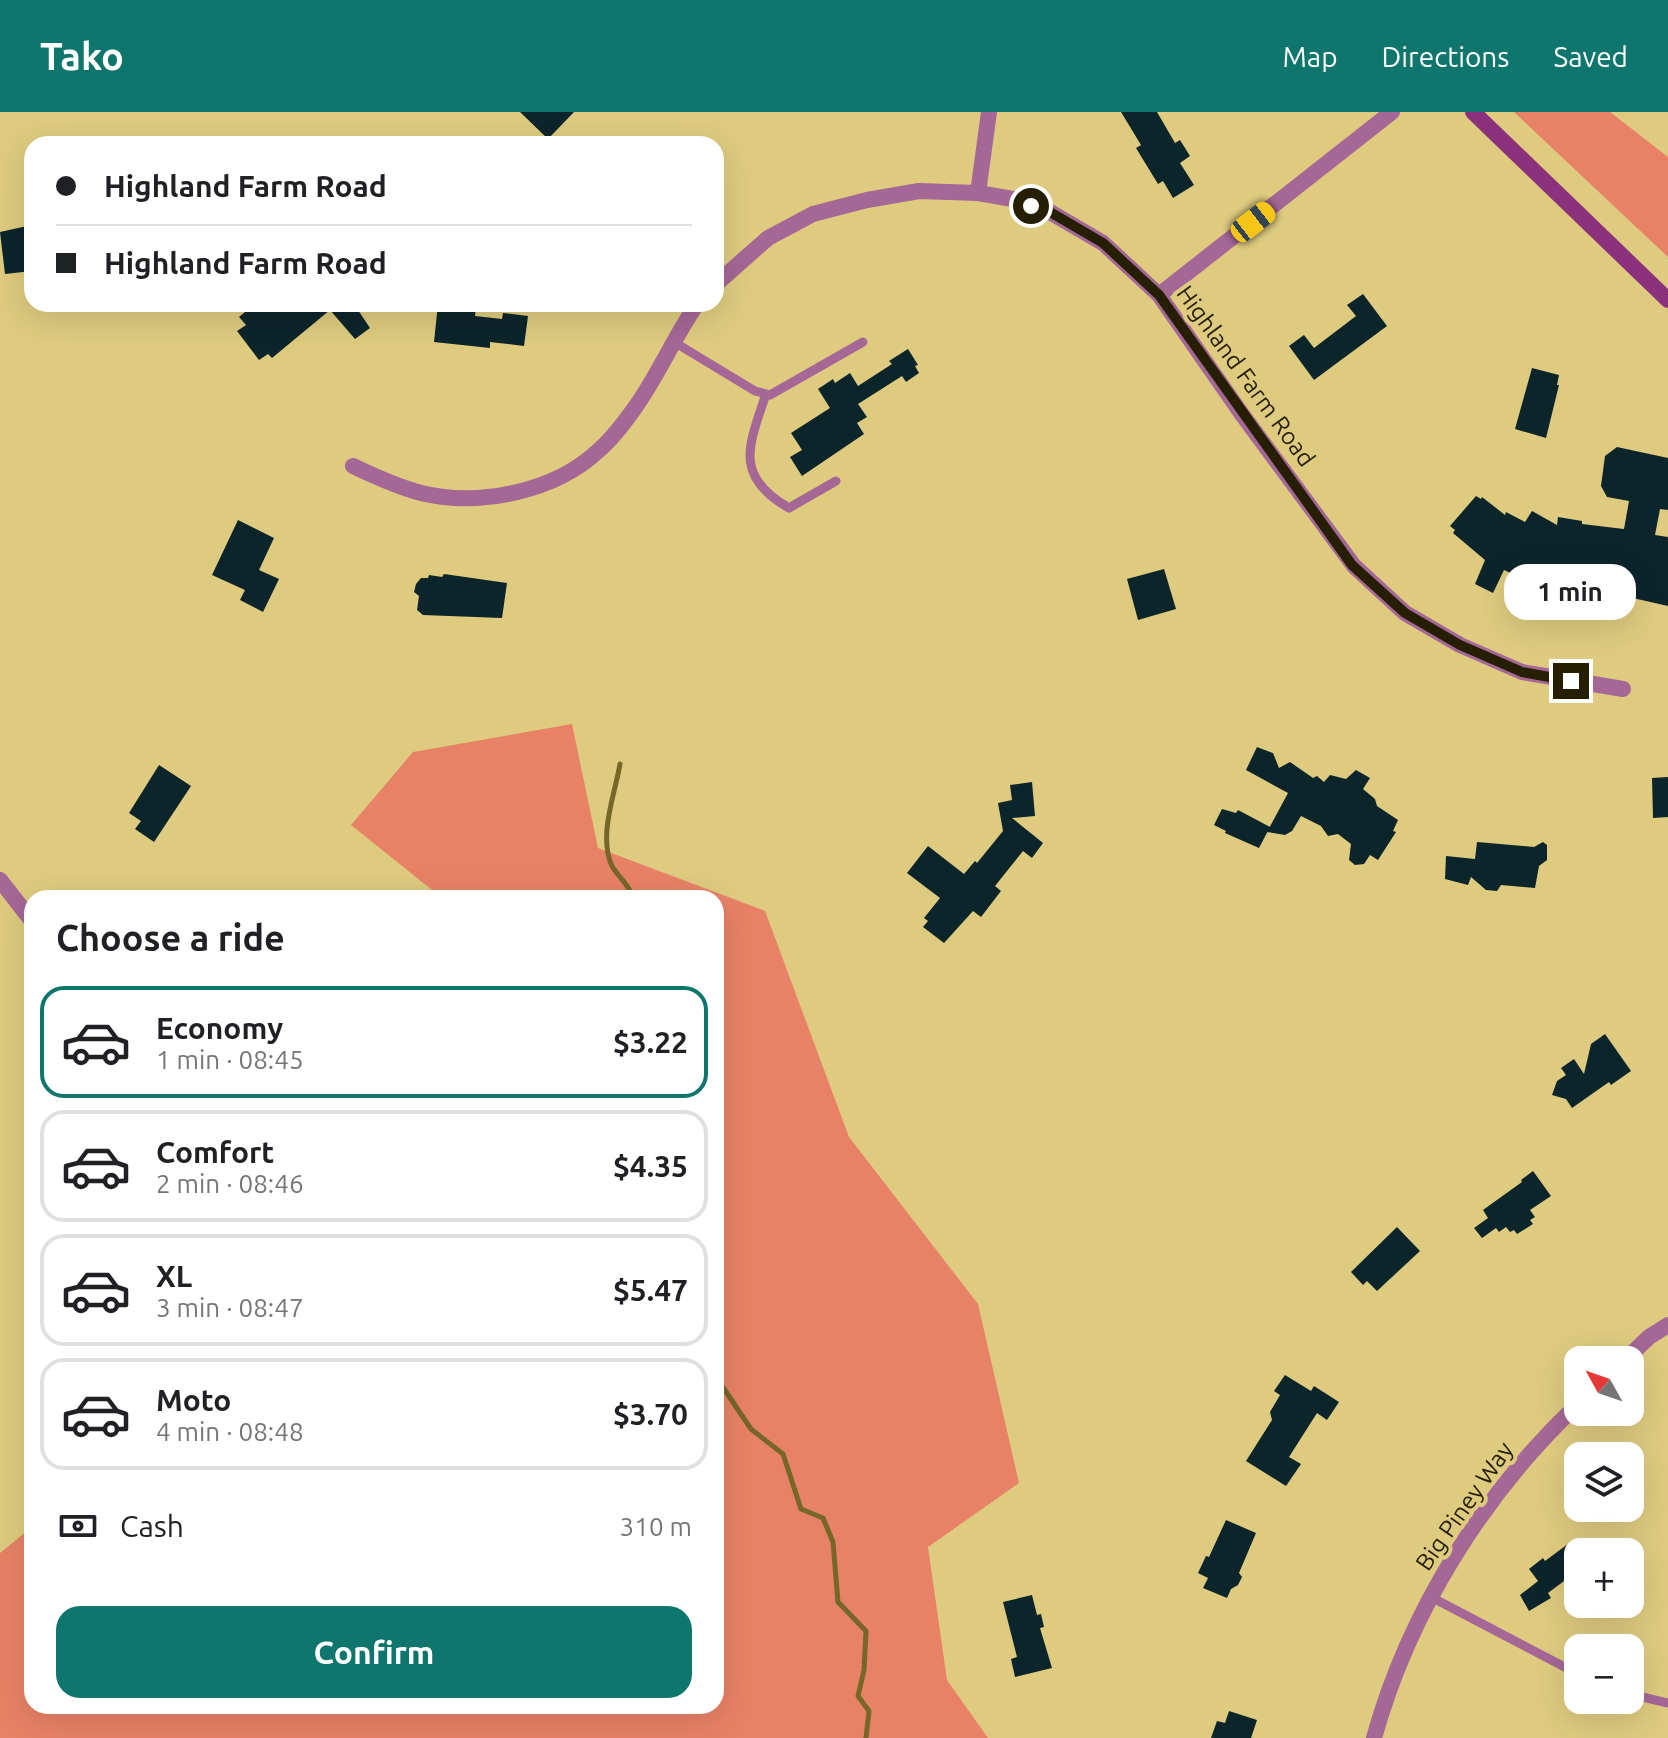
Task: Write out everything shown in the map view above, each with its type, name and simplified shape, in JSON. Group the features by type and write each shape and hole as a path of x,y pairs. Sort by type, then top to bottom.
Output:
{"main road":[{"path":"1473,112 1668,300"}],"street":[{"path":"978,193 989,112"},
{"path":"1159,295 1392,112"},
{"name":"Highland Farm Road","path":"724,277 768,238 813,214 867,200 919,191 978,193 1013,199 1050,212 1103,243 1159,295 1352,565 1405,613 1460,645 1522,672 1623,689"},
{"path":"353,466 391,484 423,494 474,498 525,490 567,473 598,451 635,408 692,312"},
{"path":"0,880 24,911"},
{"path":"1640,1346 1668,1325"},
{"name":"Big Piney Way","path":"1374,1738 1385,1699 1431,1597 1492,1500 1544,1436 1564,1417"}],"lane":[{"path":"674,342 755,391 770,395 863,342"},
{"path":"766,394 748,455 756,478 770,497 789,508 836,481"},
{"path":"1431,1597 1564,1667"},
{"path":"1644,1697 1668,1703"}],"shaded area":[{"path":"1514,112 1610,112 1668,157 1668,257"},
{"path":"572,724 598,848 709,890 432,890 351,825 413,752"},
{"path":"724,896 765,911 849,1137 978,1304 1019,1483 928,1547 947,1680 988,1738 0,1738 0,1553 24,1534 24,1714 724,1714"}],"building":[{"path":"520,112 574,112 551,136 545,136"},
{"path":"1121,112 1157,112 1175,143 1180,140 1190,156 1180,163 1194,185 1173,198 1163,181 1158,184 1136,148 1141,145"},
{"path":"24,227 24,272 5,274 0,232"},
{"path":"1363,294 1387,326 1314,380 1289,346 1304,335 1314,348 1356,316 1347,305"},
{"path":"245,312 328,312 272,358 268,354 259,360 237,331 246,325 239,317"},
{"path":"332,312 359,312 370,328 355,339"},
{"path":"437,312 475,312 475,316 502,319 503,313 528,316 524,346 490,342 490,348 434,342"},
{"path":"908,349 918,365 915,366 919,373 906,382 902,376 858,404 867,417 857,423 864,434 802,476 790,457 802,450 791,433 830,408 818,389 850,373 858,386 892,364 889,361"},
{"path":"1532,368 1559,375 1546,438 1515,429"},
{"path":"1617,447 1668,458 1668,510 1660,509 1655,535 1668,537 1668,606 1571,584 1530,577 1528,581 1504,570 1493,593 1475,584 1485,560 1453,533 1455,530 1450,526 1476,496 1482,497 1505,515 1506,512 1525,522 1532,511 1557,525 1558,517 1582,521 1582,524 1624,529 1629,501 1607,497 1601,486 1605,456"},
{"path":"238,520 274,538 259,570 279,579 263,612 240,600 245,590 212,575"},
{"path":"1164,569 1176,609 1138,620 1127,579"},
{"path":"444,574 507,583 502,618 423,615 417,610 419,596 414,592 416,584 429,575 442,577"},
{"path":"1257,747 1273,753 1279,768 1290,762 1324,782 1330,775 1346,779 1356,770 1370,778 1363,789 1375,799 1377,806 1398,820 1393,831 1396,832 1378,860 1370,855 1364,864 1355,865 1349,860 1351,844 1338,834 1328,836 1321,826 1301,816 1292,831 1285,835 1267,832 1288,793 1246,770"},
{"path":"159,765 191,786 154,842 135,829 141,821 129,813"},
{"path":"1668,777 1668,817 1653,818 1652,778"},
{"path":"1032,782 1035,816 1012,818 1043,843 1032,858 1023,851 995,886 1001,891 981,917 973,911 944,943 923,927 928,921 924,918 940,898 907,873 928,846 964,874 1003,831 998,803 1012,800 1010,785"},
{"path":"1222,809 1236,813 1238,810 1270,827 1259,848 1214,825"},
{"path":"1477,842 1534,847 1543,842 1547,845 1547,860 1539,866 1535,888 1501,885 1497,891 1486,890 1471,877 1468,885 1445,879 1446,856 1475,859"},
{"path":"1605,1034 1631,1071 1572,1108 1566,1099 1552,1095 1557,1081 1566,1075 1561,1068 1574,1059 1584,1074 1591,1044"},
{"path":"1533,1171 1551,1196 1530,1210 1535,1217 1530,1220 1533,1224 1517,1234 1506,1227 1499,1232 1496,1228 1482,1238 1474,1228 1488,1218 1483,1210"},
{"path":"1397,1227 1420,1251 1377,1291 1367,1281 1363,1285 1351,1272"},
{"path":"1285,1375 1311,1391 1314,1386 1339,1402 1327,1420 1317,1413 1289,1457 1301,1464 1286,1486 1246,1461 1272,1420 1270,1412 1280,1395 1274,1391"},
{"path":"1226,1520 1256,1533 1239,1573 1242,1577 1227,1598 1203,1588 1208,1578 1198,1573"},
{"path":"1564,1547 1564,1581 1548,1593 1551,1598 1529,1611 1520,1595 1538,1581 1529,1569 1543,1558 1545,1561"},
{"path":"1032,1595 1037,1615 1041,1614 1044,1627 1040,1628 1052,1668 1015,1677 1011,1659 1017,1657 1003,1602"},
{"path":"1229,1711 1257,1720 1251,1738 1211,1738 1217,1721 1225,1723"}],"waterway":[{"path":"620,764 609,815 607,842 612,866 629,890"},
{"path":"724,1389 751,1429 783,1454 801,1509 823,1518 833,1542 838,1602 866,1631 864,1670 858,1696 869,1711 866,1738"}],"route":[{"path":"1031,206 1050,212 1103,243 1159,295 1352,565 1405,613 1460,645 1522,672 1571,681"}]}
